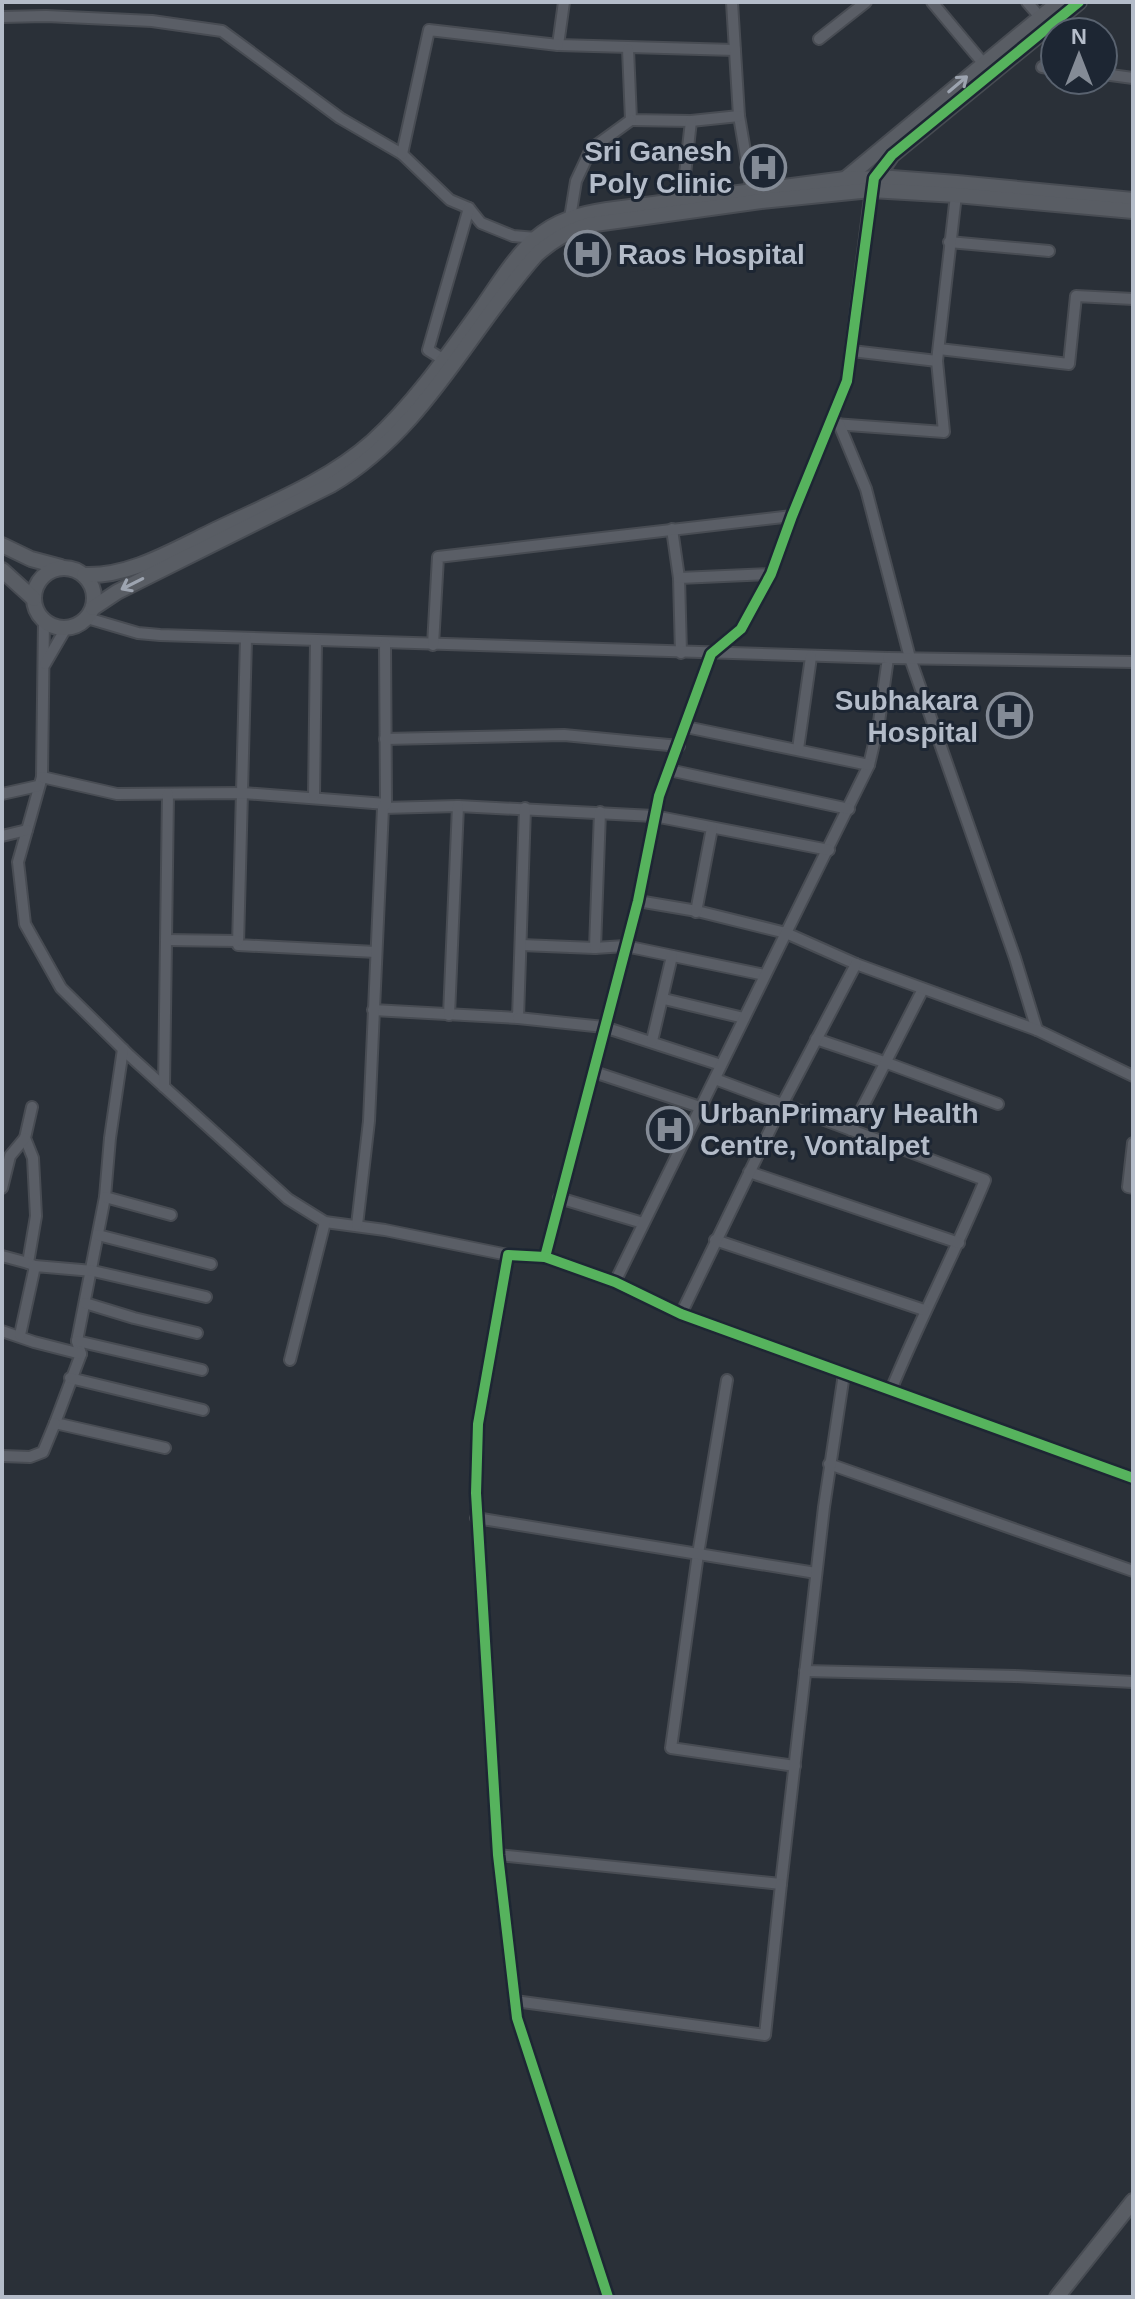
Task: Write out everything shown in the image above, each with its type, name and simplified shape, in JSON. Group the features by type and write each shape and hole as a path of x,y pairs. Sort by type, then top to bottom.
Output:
{"main road":[{"path":"1041,16 1059,2"},
{"path":"873,184 892,155 1079,2"},
{"path":"62,567 51,570 41,578 35,588 34,599 37,611 44,620 66,628 77,625 128,586 331,485 361,466 393,438 454,367 523,269 558,236 588,225 842,185 1039,18"},
{"path":"84,575 100,576 132,568 324,477 356,456 385,430 444,360 518,257 536,238 570,218 752,192 873,184 957,183 1133,200"},
{"path":"873,184 1133,211"},
{"path":"2,545 31,559 74,569 84,575 91,584 94,596 90,613"},
{"path":"2,570 34,599"},
{"path":"1057,2297 1133,2201"}],"street":[{"path":"558,45 564,2"},
{"path":"732,2 739,116 752,192"},
{"path":"819,39 866,2"},
{"path":"932,2 983,63"},
{"path":"2,17 152,21 222,31 340,118 402,154 450,200 469,208 481,223 513,236 536,238"},
{"path":"402,154 429,30 558,45 735,50"},
{"path":"628,49 631,120"},
{"path":"570,218 576,181 591,149 631,120 691,121 739,116"},
{"path":"682,201 691,121"},
{"path":"545,1257 638,901 654,816 669,770 711,654 741,629 771,574 792,516 834,424 852,351 873,184"},
{"path":"834,424 944,432 937,361 956,195"},
{"path":"444,360 428,350 469,208"},
{"path":"949,242 1049,251"},
{"path":"939,349 1069,364 1076,296 1133,299"},
{"path":"852,351 937,361"},
{"path":"834,424 866,489 910,658 1015,958 1037,1030"},
{"path":"433,645 438,557 792,516"},
{"path":"672,529 679,578 681,653"},
{"path":"679,578 771,574"},
{"path":"90,613 138,633 246,639 811,657 1133,662"},
{"path":"44,620 40,782 18,862 25,924 61,988 123,1049 288,1199 325,1222 357,1225 508,1255 545,1257 615,1282 681,1314 1133,1478"},
{"path":"43,670 56,641 66,628"},
{"path":"246,639 238,945 376,952"},
{"path":"314,796 316,641"},
{"path":"357,1225 369,1121 385,806 385,644"},
{"path":"798,749 811,657"},
{"path":"615,1282 869,765 888,658"},
{"path":"686,727 869,765"},
{"path":"385,739 564,735 679,746"},
{"path":"669,770 849,809"},
{"path":"2,794 40,782 117,794 243,793 314,796 385,806 600,812 654,816 829,850"},
{"path":"164,1087 168,794"},
{"path":"449,1015 458,806"},
{"path":"518,1018 525,808"},
{"path":"595,948 600,812"},
{"path":"696,912 712,828"},
{"path":"2,836 27,830"},
{"path":"638,901 786,933 856,964 1037,1030 1133,1076"},
{"path":"166,940 238,941"},
{"path":"521,945 625,946 765,975"},
{"path":"652,1041 672,956"},
{"path":"681,1314 783,1103 856,964"},
{"path":"851,1130 923,989"},
{"path":"664,999 744,1018"},
{"path":"373,1010 518,1018 604,1027 721,1065"},
{"path":"816,1039 998,1104"},
{"path":"2,1456 30,1457 43,1452 81,1354 77,1341 105,1197 123,1049"},
{"path":"594,1072 700,1107"},
{"path":"715,1079 985,1180 959,1243 924,1310 891,1390"},
{"path":"2,1188 10,1156 25,1138 32,1107"},
{"path":"20,1335 32,1265 36,1216 33,1158 25,1138"},
{"path":"1133,1143 1128,1187 1133,1188"},
{"path":"749,1172 959,1243"},
{"path":"105,1197 171,1215"},
{"path":"559,1198 643,1223"},
{"path":"290,1360 325,1222"},
{"path":"98,1235 211,1264"},
{"path":"715,1240 924,1310"},
{"path":"508,1255 478,1424 476,1518 498,1855 517,2018 608,2297"},
{"path":"2,1256 32,1265 93,1271 206,1297"},
{"path":"85,1303 197,1333"},
{"path":"2,1331 81,1354"},
{"path":"77,1341 202,1370"},
{"path":"515,2001 765,2035 829,1464 844,1374"},
{"path":"70,1378 203,1410"},
{"path":"727,1380 698,1554 671,1748 795,1766"},
{"path":"55,1423 165,1448"},
{"path":"829,1464 1133,1571"},
{"path":"476,1518 816,1573"},
{"path":"805,1671 1133,1682"},
{"path":"498,1855 781,1884"}],"shaded area":[{"name":"Subhakara Hospital","path":"1024,701 1023,730 996,732 994,702"}],"cycle path":[{"path":"545,1257 638,901 659,796 711,654 741,629 771,574 847,381 874,178 892,155 1079,2"},
{"path":"608,2297 517,2018 498,1855 476,1493 478,1424 508,1255 545,1257 615,1282 681,1314 1133,1478"}],"place":[{"name":"Sri Ganesh Poly Clinic","path":"763,167"},
{"name":"Raos Hospital","path":"587,254"},
{"name":"Subhakara Hospital","path":"1009,716"},
{"name":"UrbanPrimary Health Centre, Vontalpet","path":"669,1129"}]}
